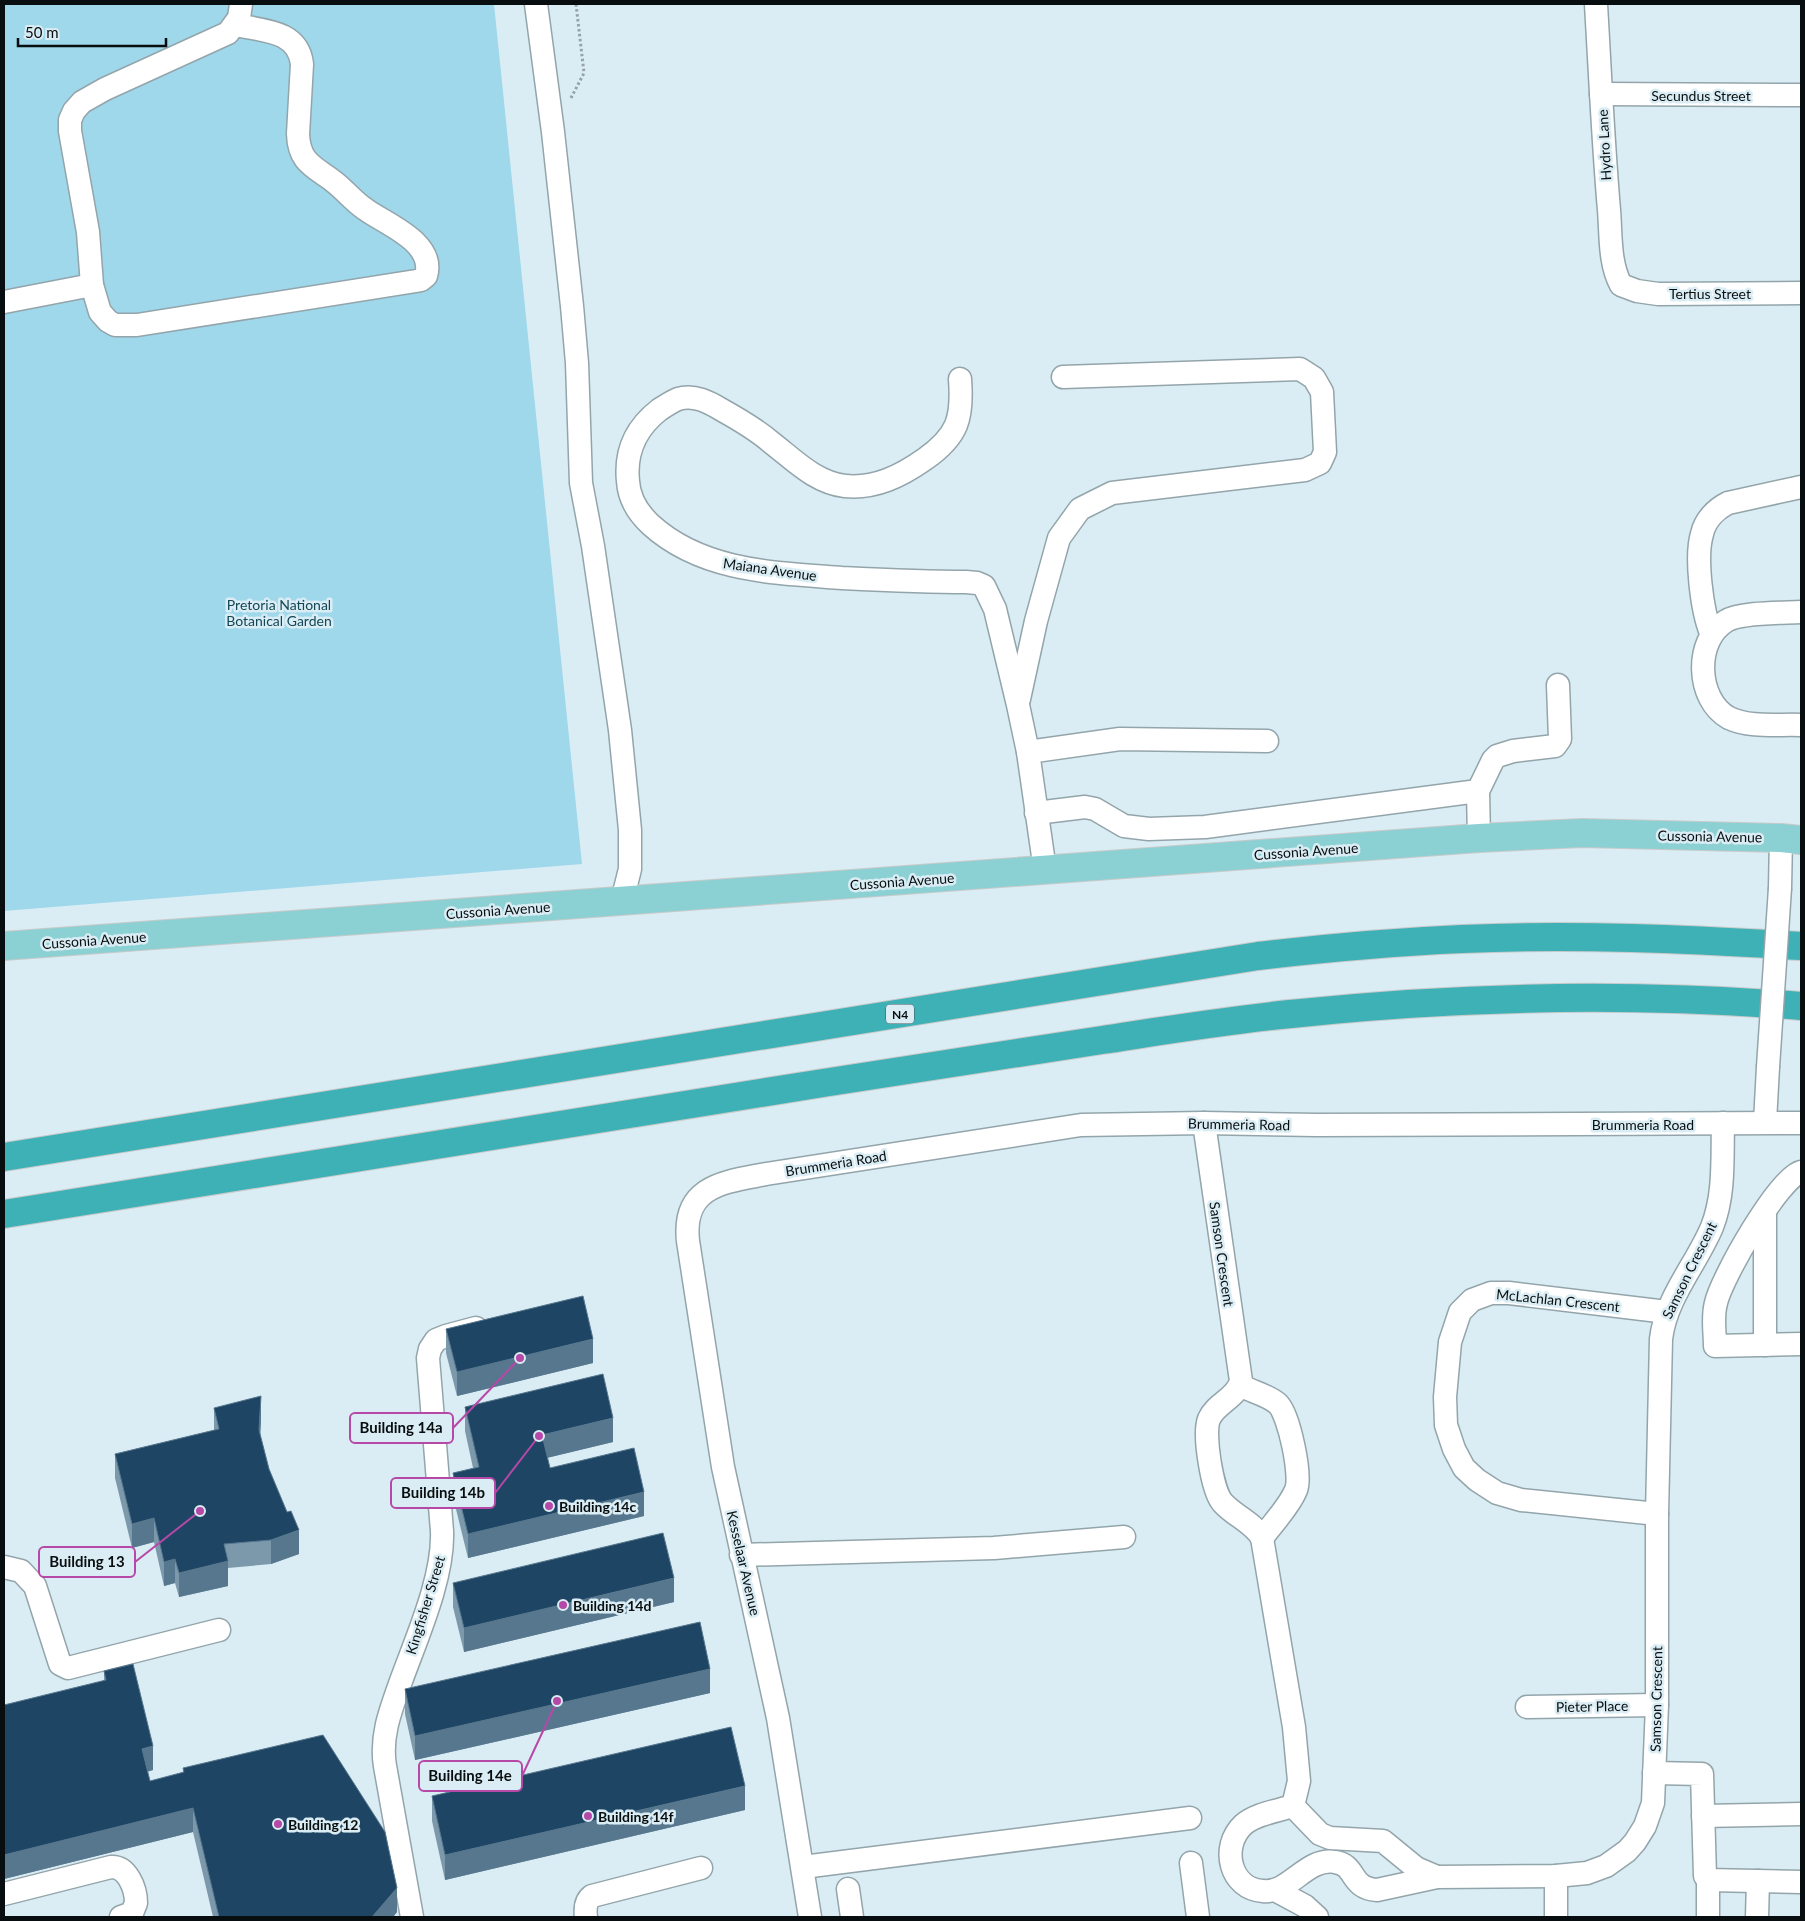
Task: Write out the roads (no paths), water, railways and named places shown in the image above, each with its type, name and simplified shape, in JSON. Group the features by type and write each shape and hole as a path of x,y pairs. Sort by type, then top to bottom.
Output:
{"highway":[{"name":"N4","path":"4,1156 1258,956 1382,944 1515,938 1656,938 1801,946"},
{"path":"4,1214 325,1161 1005,1054 1196,1025 1289,1014 1373,1006 1521,999 1598,998 1744,1001 1801,1006"}],"main road":[{"name":"Cussonia Avenue","path":"4,946 1478,838 1582,833 1791,839"}],"street":[{"path":"536,4 553,132 577,363 581,483 593,546 620,730 630,830 630,869 622,901"},
{"name":"Hydro Lane","path":"1596,4 1612,255 1614,268 1621,284"},
{"path":"238,14 283,36 296,45 302,64 298,145 303,157 310,165 334,182 366,210 411,238 419,247 426,260 426,276 416,281 137,325 115,325 108,321 100,312 92,284 88,232 70,131 70,120 74,111 82,102 105,89 228,33 238,14"},
{"name":"Secundus Street","path":"1601,94 1801,95"},
{"path":"4,302 92,284"},
{"name":"Tertius Street","path":"1621,284 1636,292 1658,294 1801,293"},
{"path":"1018,705 1036,621 1059,538 1080,509 1112,493 1306,470 1320,464 1325,452 1322,392 1314,378 1300,369 1063,377"},
{"name":"Maiana Avenue","path":"960,379 960,416 947,441 934,453 904,473 876,484 844,486 815,476 746,423 711,403 692,398 678,399 668,404 643,426 635,437 629,453 628,482 638,511 662,534 696,554 729,565 788,574 899,582 966,582 984,586 995,609 1018,705 1028,752 1045,870"},
{"path":"1711,633 1705,615 1700,557 1702,534 1707,521 1720,507 1728,503 1801,487"},
{"path":"1801,612 1737,616 1726,620 1711,633 1704,653 1704,677 1709,697 1715,707 1729,718 1741,722 1801,725"},
{"path":"1478,838 1478,791 1493,760 1497,756 1512,751 1556,746 1559,743 1558,685"},
{"path":"1028,752 1120,740 1267,741"},
{"path":"1036,813 1085,807 1095,809 1124,826 1149,828 1205,827 1478,791"},
{"path":"1765,1122 1780,888 1791,839"},
{"name":"Brummeria Road","path":"691,1209 701,1195 717,1184 766,1174 1068,1126 1204,1123 1317,1125 1723,1124 1801,1122"},
{"name":"Samson Crescent","path":"1204,1123 1238,1358 1240,1385"},
{"name":"Samson Crescent","path":"1348,1868 1357,1882 1370,1889 1386,1888 1437,1877 1556,1876 1586,1873 1611,1863 1627,1851 1641,1833 1648,1819 1652,1804 1657,1705 1657,1514 1661,1339 1667,1312 1683,1278 1707,1236 1718,1208 1721,1187 1723,1124"},
{"path":"1801,1172 1795,1173 1789,1178 1765,1211 1728,1274 1716,1303 1714,1315 1715,1346 1801,1344"},
{"name":"Kesselaar Avenue","path":"691,1209 687,1226 688,1241 723,1467 775,1702 810,1917"},
{"path":"1765,1211 1765,1345"},
{"name":"McLachlan Crescent","path":"1657,1514 1521,1500 1497,1493 1470,1474 1459,1460 1446,1425 1445,1397 1450,1342 1460,1312 1466,1305 1483,1295 1509,1293 1667,1312"},
{"name":"Kingfisher Street","path":"412,1917 384,1757 385,1730 431,1595 442,1555 440,1502 428,1358 430,1349 436,1340 493,1324"},
{"path":"1262,1538 1291,1499 1297,1486 1297,1474 1291,1438 1283,1409 1275,1401 1240,1385 1209,1419 1210,1458 1216,1489 1221,1500 1256,1529 1262,1538 1294,1727 1299,1781 1292,1806"},
{"path":"741,1555 994,1548 1124,1537"},
{"path":"4,1567 21,1571 36,1586 60,1664 64,1667 68,1668 219,1630"},
{"path":"393,1703 421,1696"},
{"name":"Pieter Place","path":"1527,1707 1657,1705"},
{"path":"1654,1773 1702,1774 1705,1876 1708,1880 1708,1917"},
{"path":"1292,1806 1320,1834 1330,1838 1383,1841 1416,1868 1437,1877"},
{"path":"1292,1806 1253,1818 1238,1831 1231,1846 1232,1868 1240,1882 1249,1888 1264,1892 1275,1890 1305,1870 1319,1864 1335,1862 1348,1868 1349,1852 1357,1844 1365,1840"},
{"path":"1703,1816 1801,1814"},
{"path":"803,1867 1190,1818"},
{"path":"1191,1863 1198,1917"},
{"path":"4,1894 110,1867 120,1868 127,1874 136,1902 136,1907 132,1913 121,1917"},
{"path":"586,1917 586,1906 589,1898 592,1896 702,1868"},
{"path":"1556,1876 1556,1917"},
{"path":"1708,1880 1801,1882"},
{"path":"1757,1917 1758,1881"},
{"path":"848,1889 852,1917"},
{"path":"1275,1890 1305,1906 1317,1917"}],"place":[{"name":"Building 14a","path":"520,1358"},
{"name":"Building 14b","path":"539,1436"},
{"name":"Building 14c","path":"549,1506"},
{"name":"Building 13","path":"200,1511"},
{"name":"Building 14d","path":"563,1605"},
{"name":"Building 14e","path":"557,1701"},
{"name":"Building 14f","path":"588,1816"},
{"name":"Building 12","path":"278,1824"}],"park label":[{"name":"Pretoria National Botanical Garden","path":"279,612"}]}
